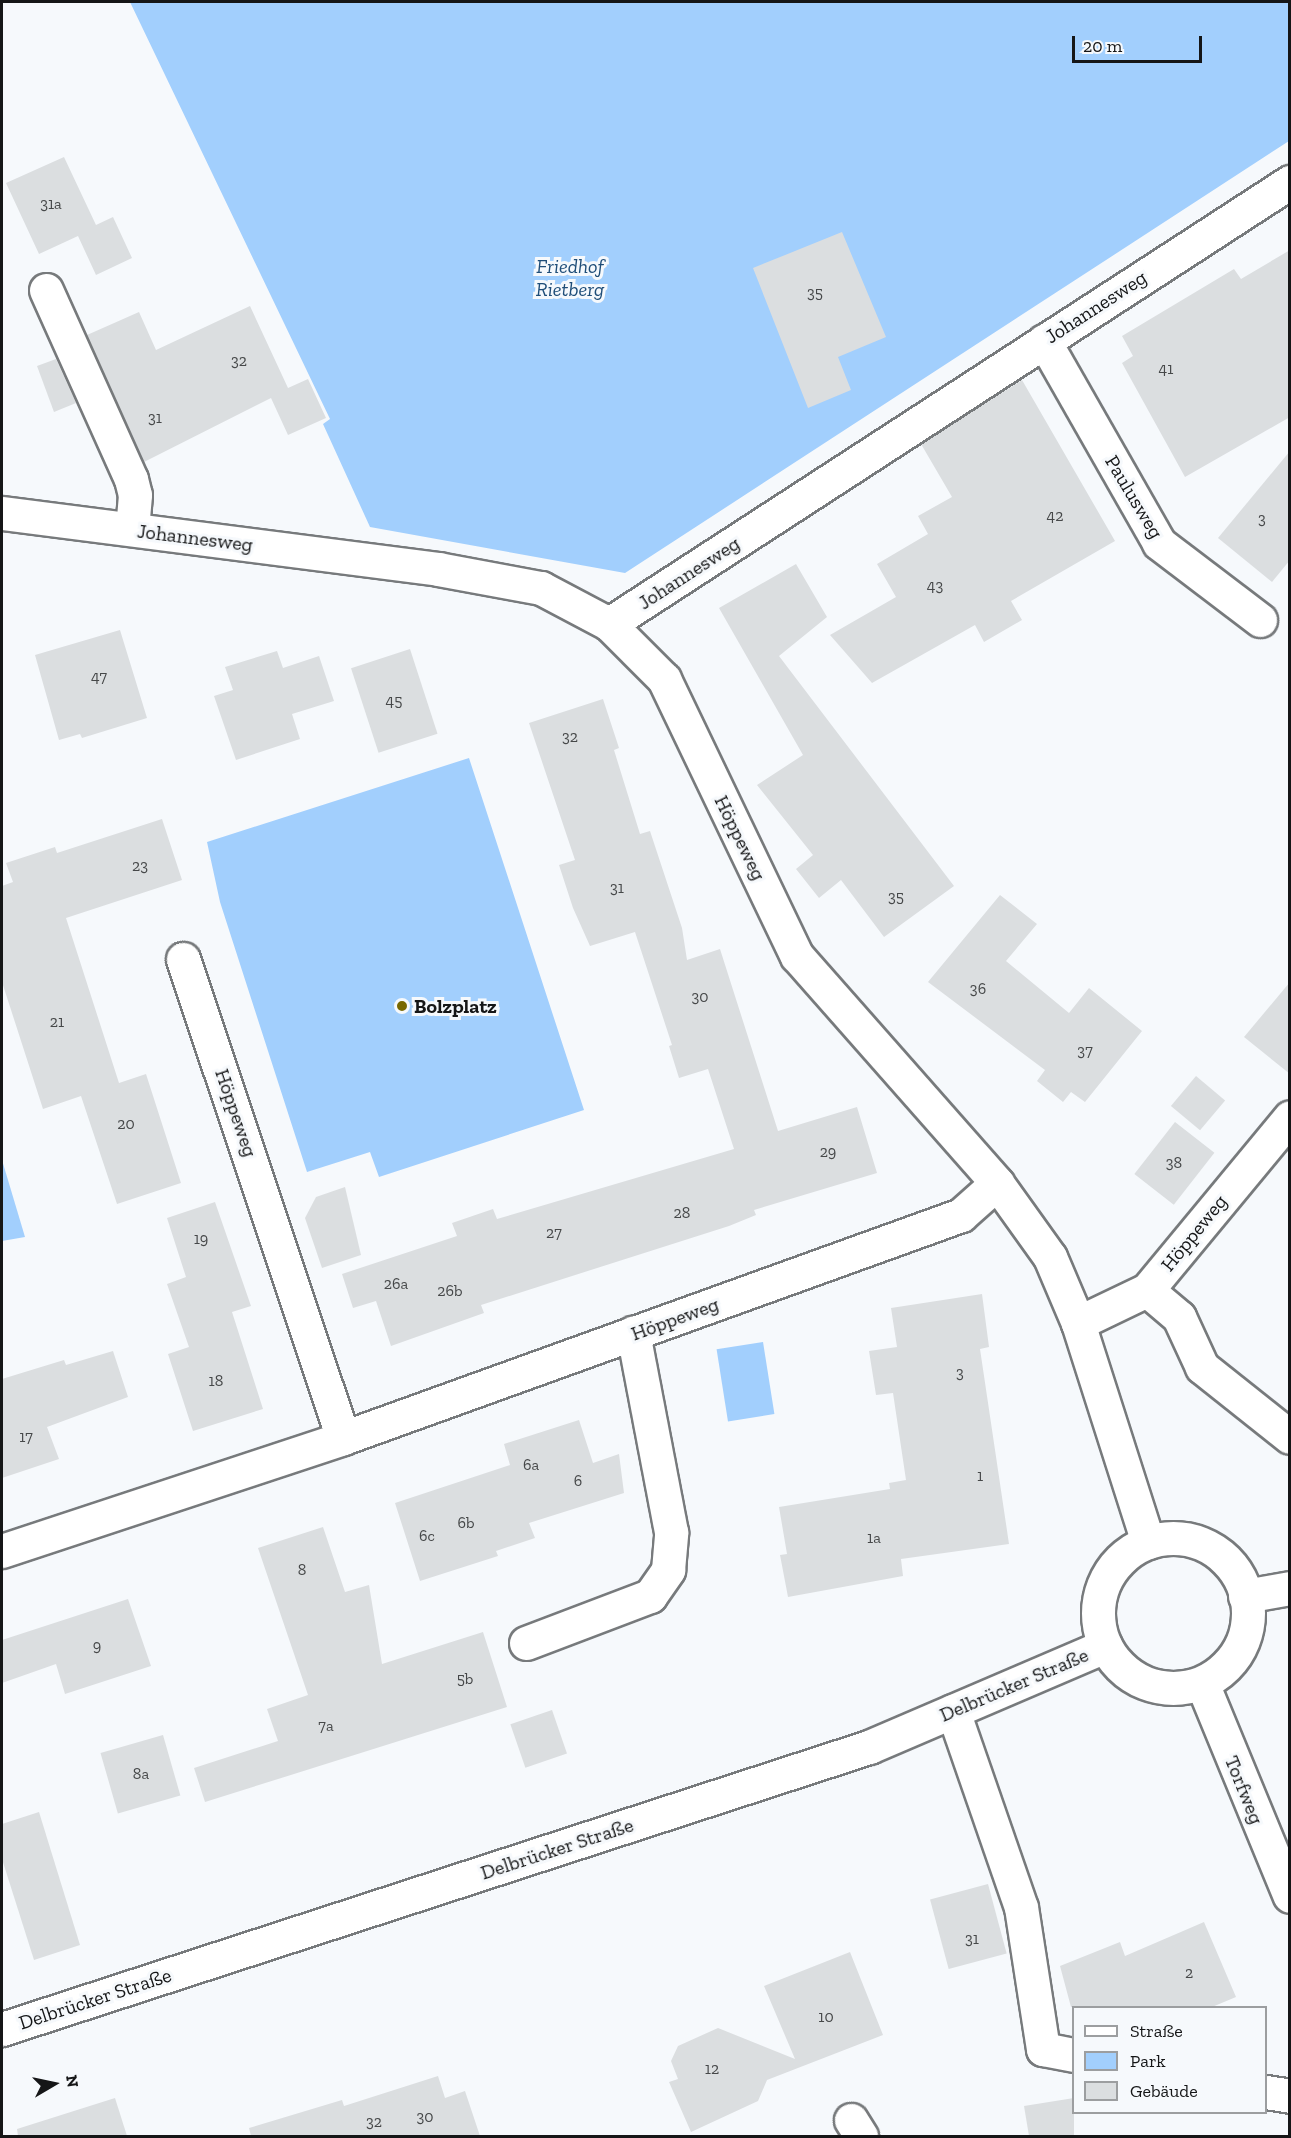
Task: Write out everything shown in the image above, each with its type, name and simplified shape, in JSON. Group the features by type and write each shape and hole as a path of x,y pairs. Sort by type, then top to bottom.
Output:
{"street":[{"name":"Johannesweg","path":"2,513 438,569 541,588 609,624 1290,182"},
{"path":"46,290 131,479 135,495 132,530"},
{"name":"Paulusweg","path":"1044,341 1159,543 1260,620"},
{"name":"Höppeweg","path":"609,624 664,679 797,956 997,1183 1050,1257 1078,1323 1148,1542"},
{"name":"Höppeweg","path":"183,959 343,1438"},
{"name":"Höppeweg","path":"1078,1323 1148,1290 1290,1117"},
{"name":"Höppeweg","path":"2,1551 343,1438 961,1215 997,1183"},
{"path":"1148,1290 1179,1317 1202,1367 1290,1437"},
{"path":"525,1643 650,1596 668,1570 671,1532 633,1334"},
{"path":"1173,1538 1197,1542 1219,1554 1236,1573 1245,1596 1248,1617 1234,1656 1202,1683 1179,1688 1156,1687 1135,1679 1118,1665 1105,1646 1098,1622 1100,1596 1109,1573 1126,1554 1148,1542 1173,1538"},
{"path":"1245,1596 1290,1588"},
{"name":"Delbrücker Straße","path":"2,2030 869,1747 1105,1646"},
{"name":"Torfweg","path":"1202,1683 1290,1896"},
{"path":"953,1711 1021,1907 1043,2049 1072,2055"},
{"path":"1267,2091 1290,2096"}],"green space":[{"name":"Friedhof Rietberg","path":"130,2 1289,2 1289,141 625,573 370,527 323,424 330,419"},
{"name":"Bolzplatz","path":"469,758 584,1110 379,1177 370,1152 307,1172 220,902 207,842"},
{"path":"2,1160 25,1237 2,1241"},
{"path":"763,1342 774,1414 728,1421 717,1349"}],"building":[{"path":"64,157 96,225 113,217 132,258 96,275 78,236 39,254 6,183"},
{"path":"842,232 886,337 838,357 851,390 808,408 753,268"},
{"path":"1290,250 1290,417 1185,477 1122,363 1133,356 1122,336 1234,269 1241,279"},
{"path":"250,306 288,388 308,379 326,418 288,435 271,398 144,462 87,335 139,312 156,350"},
{"path":"56,359 76,403 54,412 37,366"},
{"path":"1022,380 1115,541 1011,601 1022,620 984,642 975,625 872,683 830,635 896,597 877,564 928,534 918,516 952,497 921,444"},
{"path":"1290,451 1290,560 1272,582 1218,538"},
{"path":"796,564 827,617 779,656 954,886 884,937 841,880 819,898 796,869 813,855 757,785 803,755 719,608"},
{"path":"120,630 147,718 82,738 80,734 59,740 35,655"},
{"path":"410,649 438,734 379,753 351,668"},
{"path":"277,651 283,668 319,656 334,701 292,714 300,739 236,760 214,696 233,690 225,667"},
{"path":"603,699 619,748 614,750 640,834 650,831 682,928 687,960 720,949 778,1131 857,1107 877,1173 754,1210 756,1215 729,1226 481,1305 484,1313 391,1346 376,1301 353,1308 342,1274 457,1236 452,1223 493,1209 497,1219 734,1149 708,1069 679,1078 669,1046 672,1045 635,932 590,946 573,908 559,865 575,860 529,723"},
{"path":"162,819 182,880 66,918 119,1083 146,1074 181,1183 117,1204 81,1096 43,1109 2,982 2,886 13,882 6,863 55,847 57,853"},
{"path":"1000,895 1037,924 1006,961 1069,1013 1089,988 1142,1031 1085,1102 1071,1092 1063,1102 1037,1081 1045,1070 928,982"},
{"path":"1290,982 1290,1074 1244,1037"},
{"path":"1196,1076 1225,1100 1200,1130 1171,1106"},
{"path":"1175,1122 1214,1153 1174,1205 1134,1174"},
{"path":"345,1187 361,1255 322,1268 305,1218 316,1197"},
{"path":"215,1202 251,1306 232,1312 263,1409 193,1431 168,1354 189,1347 167,1284 186,1277 167,1218"},
{"path":"982,1294 989,1347 980,1349 1009,1544 901,1559 903,1576 788,1597 780,1555 787,1554 779,1507 890,1489 889,1483 906,1480 893,1393 876,1395 869,1351 897,1347 891,1308"},
{"path":"113,1351 128,1397 47,1427 59,1459 2,1478 2,1379 64,1360 66,1365"},
{"path":"579,1420 593,1463 619,1454 624,1493 529,1523 535,1538 496,1551 498,1556 420,1581 395,1503 510,1465 504,1444"},
{"path":"323,1527 345,1592 369,1585 382,1664 483,1632 507,1707 205,1802 194,1768 278,1741 267,1709 308,1695 258,1548"},
{"path":"128,1599 151,1666 65,1694 56,1664 2,1683 2,1640"},
{"path":"552,1710 567,1753 525,1768 510,1724"},
{"path":"163,1735 180,1796 118,1813 101,1753"},
{"path":"39,1812 80,1945 34,1960 2,1859 2,1824"},
{"path":"988,1884 1007,1954 949,1969 930,1900"},
{"path":"1204,1922 1236,1997 1214,2006 1071,2007 1060,1966 1120,1942 1125,1956"},
{"path":"850,1952 883,2035 767,2080 758,2101 691,2132 669,2082 678,2079 671,2061 678,2046 718,2028 795,2059 764,1986"},
{"path":"438,2076 445,2098 465,2091 480,2136 251,2136 249,2128 342,2100 344,2106"},
{"path":"115,2098 127,2136 18,2136 17,2129"},
{"path":"1072,2098 1074,2136 1029,2136 1024,2106"}],"place":[{"name":"Bolzplatz","path":"402,1006"}]}
